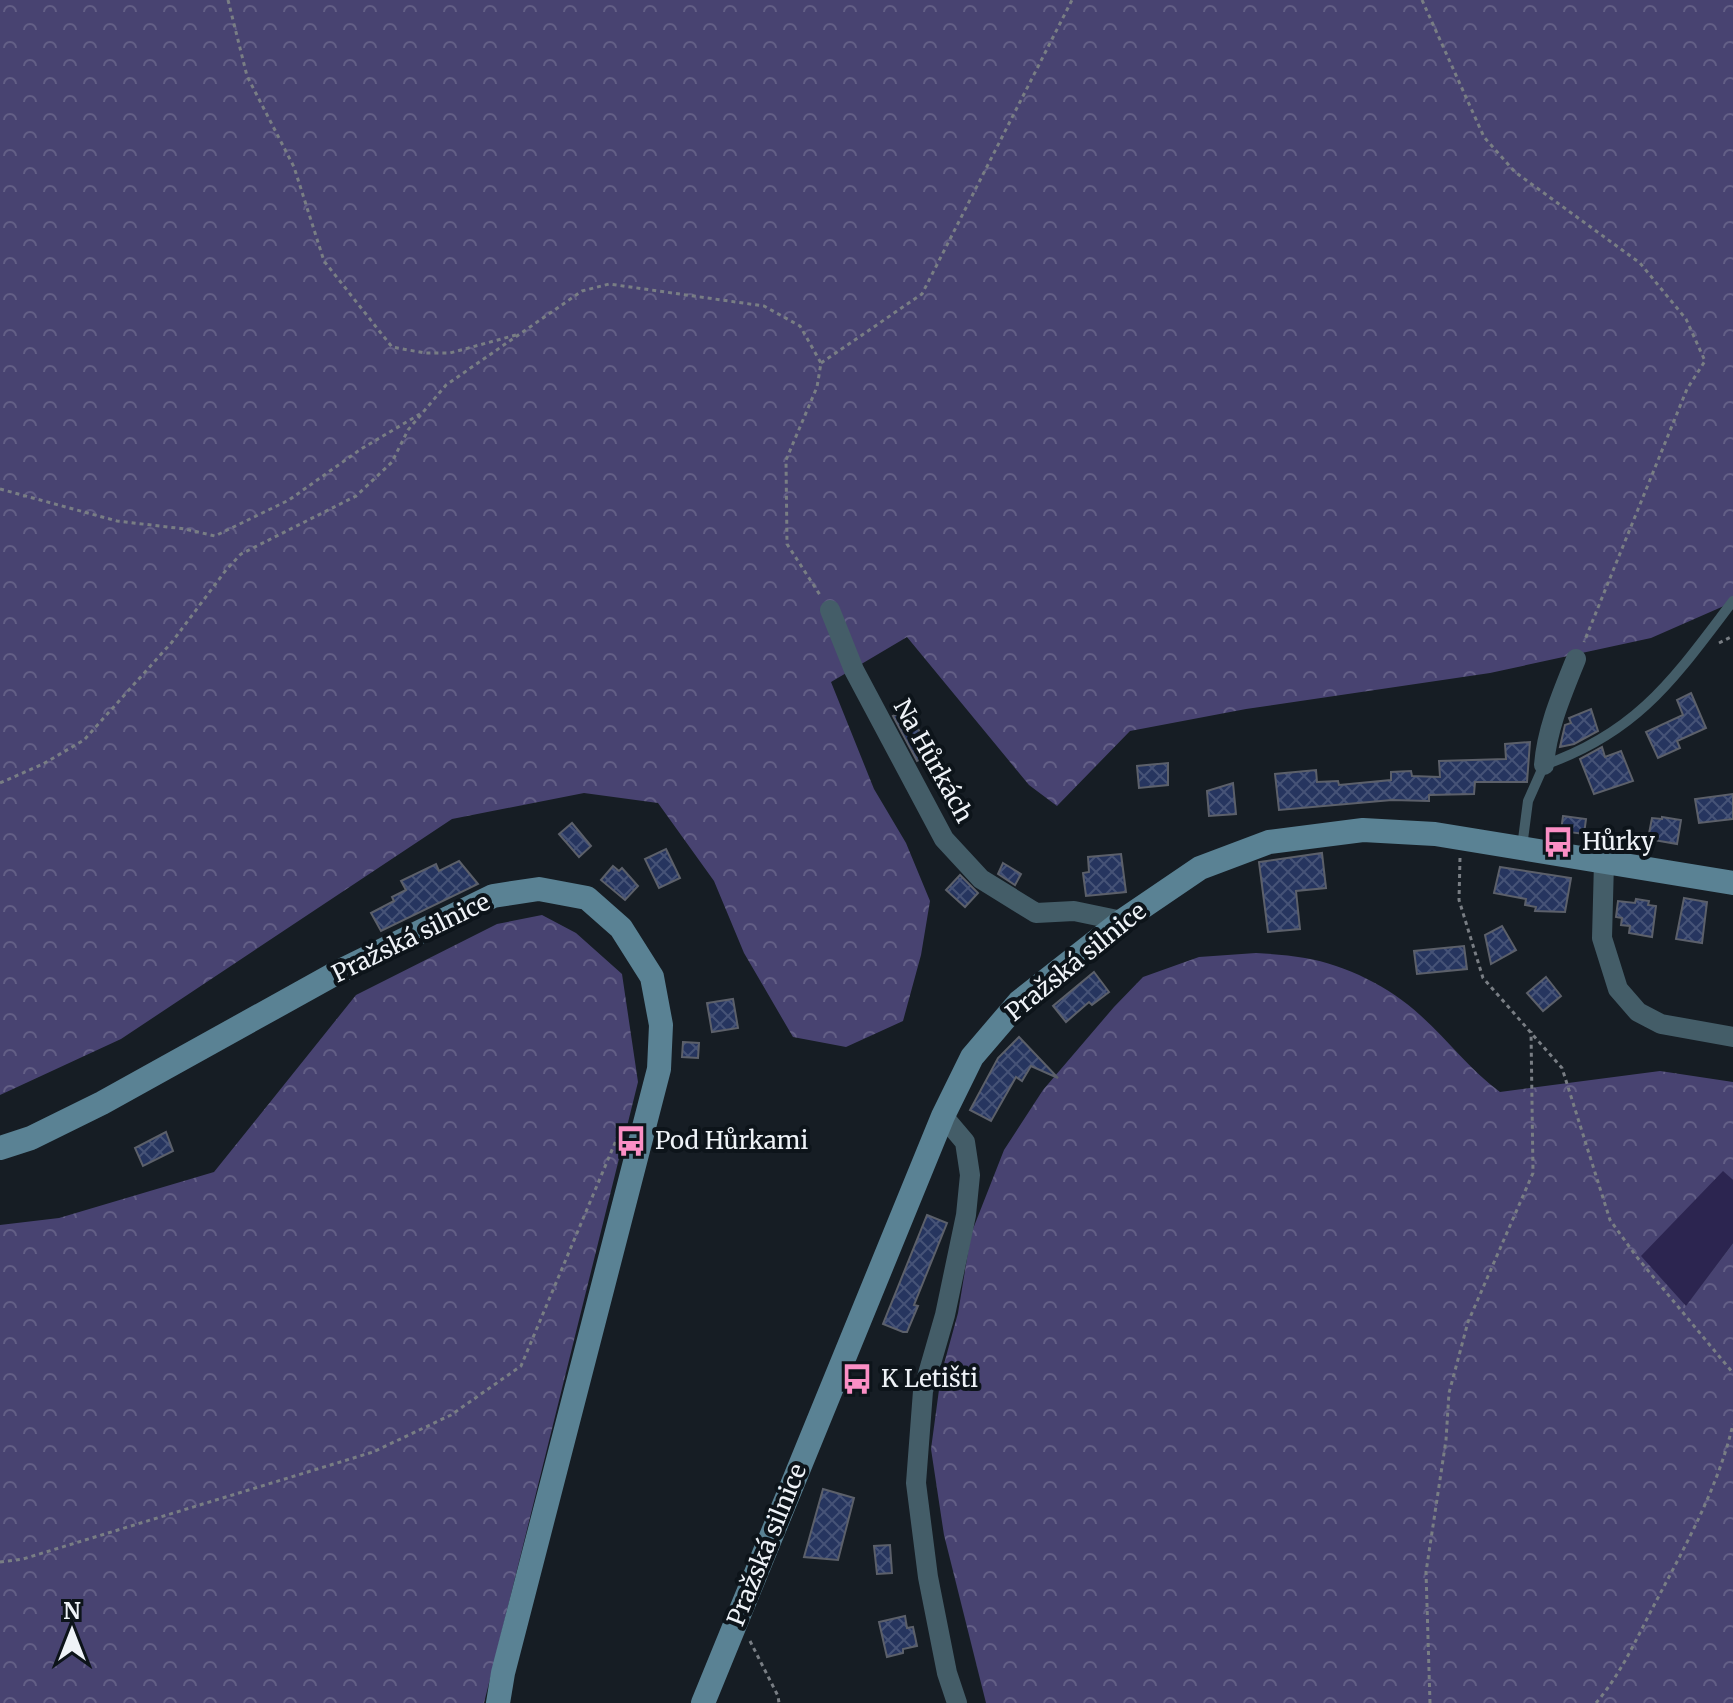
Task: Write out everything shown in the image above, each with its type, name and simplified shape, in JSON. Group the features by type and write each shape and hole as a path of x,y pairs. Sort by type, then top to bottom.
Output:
{"street":[{"name":"Na Hůrkách","path":"830,610 854,670 944,839 981,879 1036,913 1074,911 1122,921"},
{"path":"1544,765 1545,747 1556,708 1576,659"},
{"name":"Pražská silnice","path":"703,1703 943,1116 972,1057 1019,1002 1122,921 1200,868 1269,842 1363,830 1460,839 1733,883"},
{"path":"1604,862 1602,938 1618,989 1638,1012 1661,1024 1733,1037"},
{"name":"Pražská silnice","path":"0,1148 31,1138 102,1103 338,972 493,896 539,889 587,898 621,928 652,977 661,1025 659,1069 503,1673 498,1703"},
{"path":"943,1116 965,1142 970,1175 966,1215 948,1301 923,1391 916,1483 928,1577 947,1673 957,1703"}],"lane":[{"path":"1522,849 1528,801 1544,765 1605,738 1631,720 1694,655 1733,601"}],"path":[{"path":"228,0 247,76 294,167 324,261 392,347 425,353 450,353 522,333"},
{"path":"821,363 922,294 1072,0"},
{"path":"1422,0 1484,137 1515,172 1640,263 1686,319 1705,361 1687,389 1576,659"},
{"path":"0,783 43,764 84,740 172,642 241,554 356,496 392,462 408,430 446,385 582,291 609,284 764,306 800,326 821,363 817,387 786,460 787,544 830,610"},
{"path":"0,489 117,521 215,536 289,500 361,449 424,412"},
{"path":"1460,839 1459,900 1483,978 1562,1068 1610,1220 1733,1373"},
{"path":"1430,1703 1426,1572 1446,1440 1449,1393 1468,1322 1533,1173 1531,1031"},
{"path":"0,1562 23,1559 373,1452 451,1415 521,1366 621,1128"},
{"path":"1596,1703 1613,1683 1686,1544 1727,1448 1733,1424"},
{"path":"738,1617 779,1703"}],"shaded area":[{"path":"1723,1170 1733,1180 1733,1243 1686,1307 1640,1256"}],"green space":[{"path":"0,0 1733,0 1733,602 1651,638 1490,673 1246,709 1130,731 1057,806 1029,785 907,637 831,682 874,789 906,843 930,901 921,955 903,1021 846,1047 793,1037 744,953 714,881 658,803 584,793 452,819 121,1039 0,1095"},
{"path":"542,915 576,933 622,974 638,1082 484,1703 0,1703 0,1225 59,1218 214,1172 356,995 497,924"},
{"path":"1256,953 1320,961 1381,987 1420,1015 1500,1092 1660,1071 1733,1082 1733,1180 1723,1171 1641,1256 1686,1306 1733,1243 1733,1703 986,1703 944,1535 931,1449 941,1375 958,1313 971,1234 1004,1150 1043,1090 1143,977 1199,957"}],"building":[{"path":"1691,693 1706,728 1677,741 1680,748 1658,758 1646,732 1683,715 1677,700"},
{"path":"908,709 931,754 917,761 893,716"},
{"path":"1591,709 1598,731 1574,744 1560,747 1565,725 1571,723 1569,718"},
{"path":"1530,742 1527,782 1475,782 1474,794 1429,795 1429,801 1392,800 1279,810 1275,774 1316,770 1317,782 1338,781 1339,785 1391,780 1391,772 1411,771 1412,776 1440,777 1439,761 1506,759 1505,744"},
{"path":"1602,747 1605,757 1621,751 1633,781 1594,794 1580,759"},
{"path":"1168,763 1168,785 1139,788 1137,766"},
{"path":"1233,783 1236,814 1209,816 1207,791"},
{"path":"1733,794 1733,819 1699,823 1695,799"},
{"path":"1563,816 1586,819 1584,834 1561,831"},
{"path":"1652,818 1681,820 1677,844 1648,839"},
{"path":"572,823 591,846 579,857 559,834"},
{"path":"666,849 680,878 659,888 645,859"},
{"path":"1322,853 1326,888 1296,891 1300,929 1268,932 1259,862"},
{"path":"1121,854 1126,892 1086,896 1083,873 1089,872 1088,857"},
{"path":"459,861 478,884 381,931 371,913 394,901 392,897 406,890 401,881 436,864 439,871"},
{"path":"1003,863 1021,874 1015,885 998,874"},
{"path":"613,866 619,871 622,868 638,886 625,900 601,880"},
{"path":"1500,867 1571,878 1565,912 1535,911 1536,907 1525,905 1526,899 1494,893"},
{"path":"960,875 978,893 965,907 946,890"},
{"path":"1684,898 1707,902 1702,943 1676,939"},
{"path":"1636,899 1649,901 1648,905 1656,906 1652,937 1629,933 1630,926 1621,925 1622,918 1616,917 1618,901 1635,903"},
{"path":"1502,926 1516,950 1491,964 1485,935"},
{"path":"1464,946 1467,969 1417,974 1414,951"},
{"path":"1094,972 1109,992 1092,1005 1089,1002 1066,1022 1053,1006"},
{"path":"1546,977 1561,996 1543,1011 1527,993"},
{"path":"733,999 738,1028 712,1032 707,1003"},
{"path":"1019,1037 1058,1078 1031,1066 1022,1081 1016,1077 991,1121 970,1110 998,1058"},
{"path":"683,1042 699,1043 698,1058 682,1057"},
{"path":"166,1132 173,1151 143,1166 135,1148"},
{"path":"927,1215 947,1223 914,1305 918,1306 907,1332 903,1332 883,1324"},
{"path":"823,1489 854,1498 838,1560 804,1557"},
{"path":"890,1545 892,1573 877,1574 874,1546"},
{"path":"905,1616 907,1628 913,1627 917,1646 887,1657 879,1622"}],"place":[{"name":"Hůrky","path":"1558,842"},
{"name":"Pod Hůrkami","path":"631,1141"},
{"name":"K Letišti","path":"857,1379"}]}
